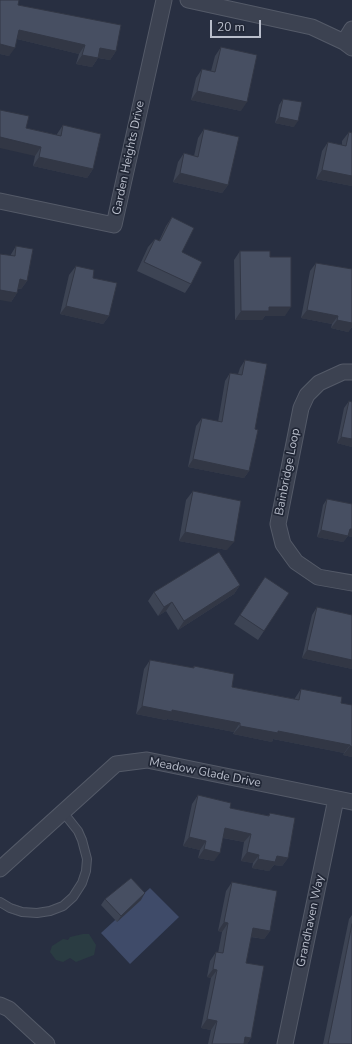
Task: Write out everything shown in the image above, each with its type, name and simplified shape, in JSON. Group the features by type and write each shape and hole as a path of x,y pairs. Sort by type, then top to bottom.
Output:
{"street":[{"name":"Garden Heights Drive","path":"0,201 114,225 164,0"},
{"path":"188,0 312,27 348,45 352,28"},
{"name":"Bainbridge Loop","path":"352,372 343,372 319,383 307,395 301,408 278,524 283,544 296,562 318,577 352,583"},
{"name":"Meadow Glade Drive","path":"0,869 116,764 147,760 352,802"},
{"name":"Grandhaven Way","path":"285,1044 336,799"},
{"path":"0,1005 9,1009 47,1044"}],"lane":[{"path":"0,902 10,908 22,912 37,914 63,906 73,897 82,884 86,871 87,859 82,840 73,824 63,812"}],"shaded area":[{"path":"89,934 96,945 94,955 76,962 70,958 63,962 56,960 50,952 52,946 63,939 68,940 70,937"}],"water":[{"path":"150,888 179,917 130,964 101,933"}],"building":[{"path":"0,0 19,0 18,5 121,25 116,51 100,48 98,58 82,55 85,45 19,30 15,48 0,44"},
{"path":"221,47 257,55 247,102 197,91 202,69 215,72"},
{"path":"283,99 302,102 298,121 279,117"},
{"path":"0,110 29,116 26,128 61,136 63,125 101,134 93,169 39,157 41,147 0,137"},
{"path":"204,129 239,137 228,185 180,173 184,153 198,157"},
{"path":"349,132 352,133 352,176 322,170 328,142 346,146"},
{"path":"172,217 194,228 182,252 202,262 191,284 144,262 155,239 160,241"},
{"path":"16,246 33,249 27,281 20,279 17,293 0,290 0,254 15,256"},
{"path":"240,251 270,251 270,257 291,257 291,307 269,307 269,311 241,311"},
{"path":"316,263 352,269 352,323 337,320 338,316 307,310"},
{"path":"76,266 94,270 93,278 117,283 109,316 66,306"},
{"path":"245,360 267,364 255,429 258,430 249,471 193,459 202,418 222,422 230,373 242,375"},
{"path":"349,401 352,402 352,439 341,437"},
{"path":"193,491 241,501 234,542 185,532"},
{"path":"327,499 352,504 352,529 350,529 348,536 321,530"},
{"path":"219,552 240,585 184,621 172,602 164,607 154,592"},
{"path":"265,577 289,593 264,631 240,615"},
{"path":"317,607 352,615 352,660 307,650"},
{"path":"150,660 194,668 194,666 234,674 232,687 299,700 301,689 342,697 341,703 352,705 352,747 350,745 278,731 278,733 240,726 240,723 142,706"},
{"path":"198,795 231,803 230,808 269,816 270,813 295,818 288,858 277,856 275,862 258,859 259,855 247,852 251,834 225,828 220,853 204,849 206,841 189,837"},
{"path":"131,878 145,893 121,916 105,899"},
{"path":"232,882 277,891 270,931 253,928 246,963 264,966 251,1038 245,1037 244,1044 212,1044 217,1021 207,1019 217,970 213,969 216,952 223,953 228,923 224,922"},
{"path":"352,924 352,1044 328,1044"}]}
